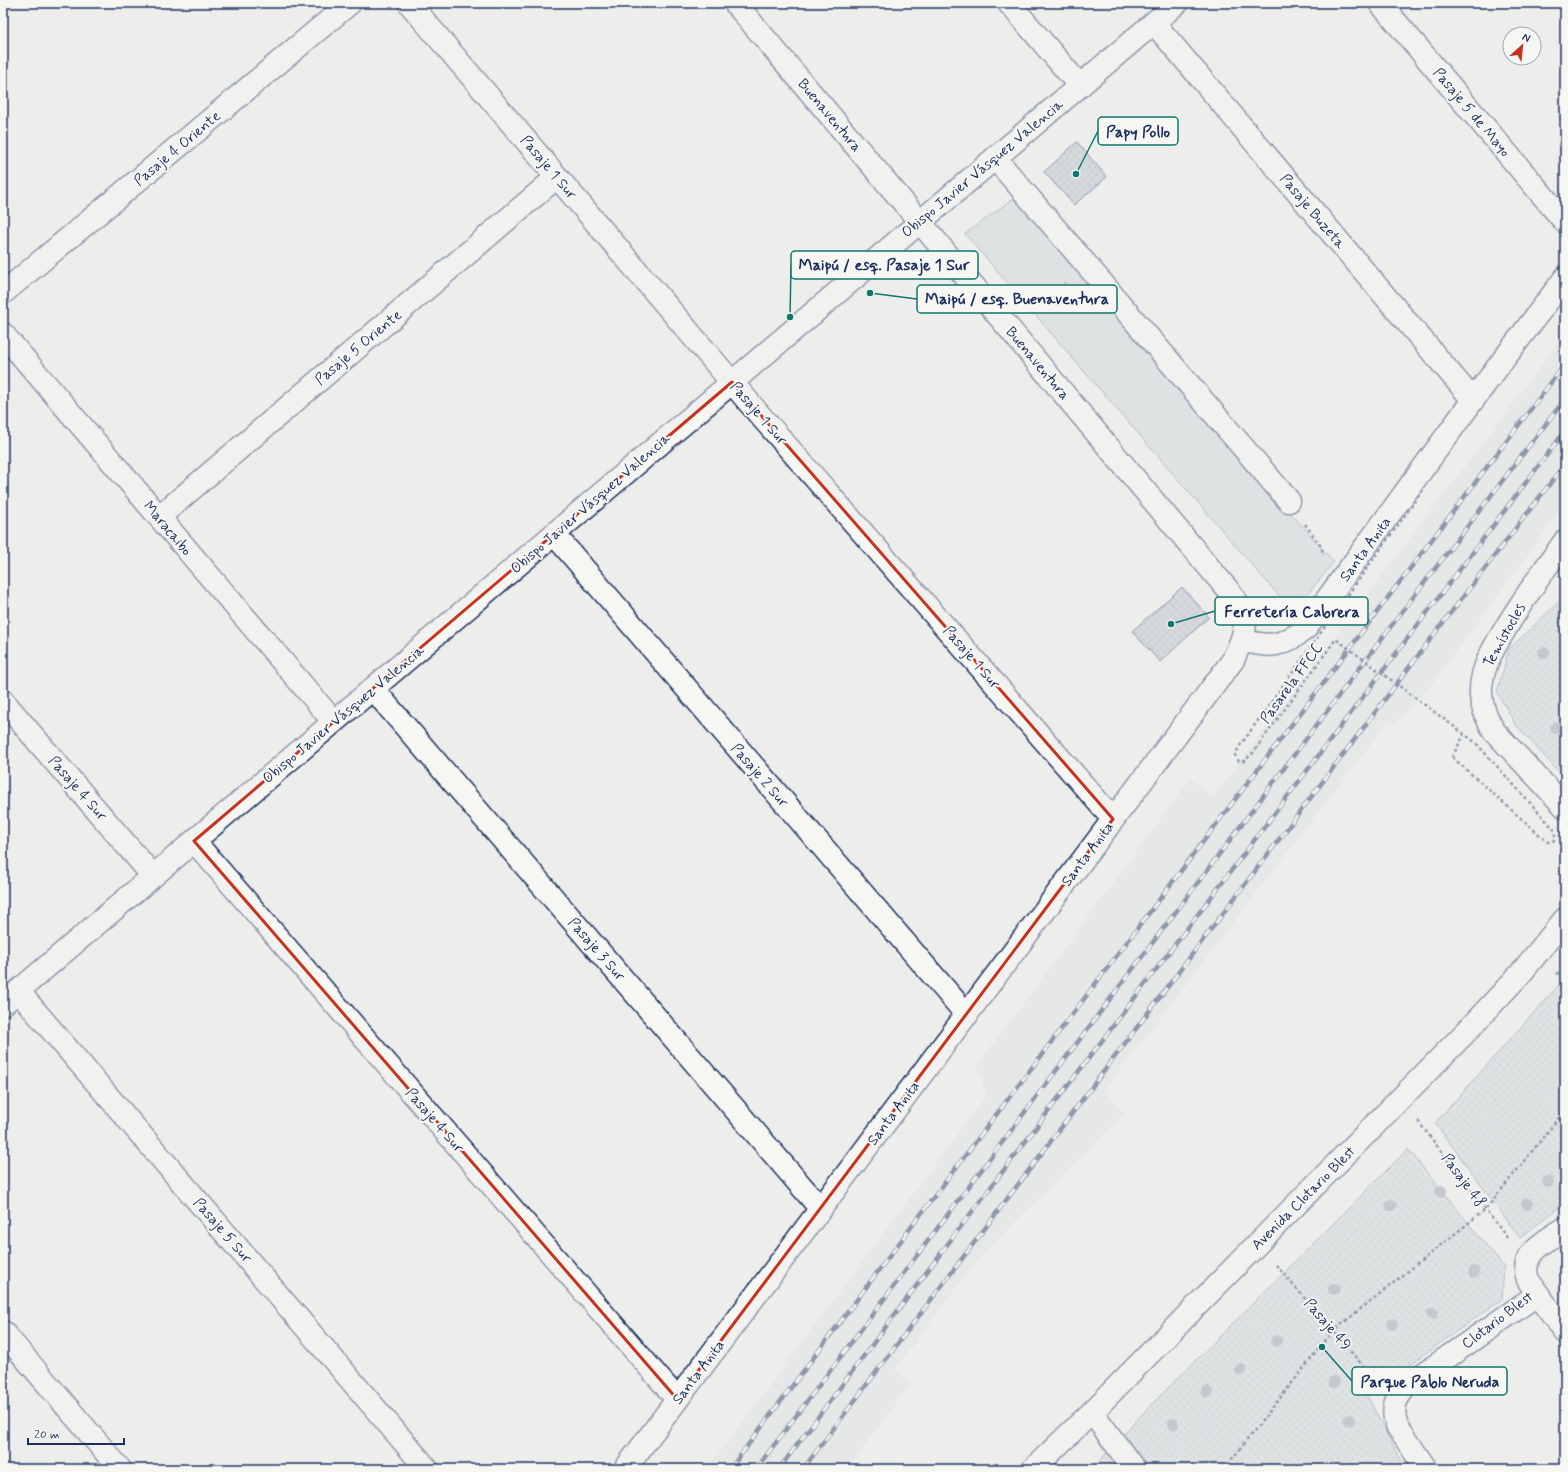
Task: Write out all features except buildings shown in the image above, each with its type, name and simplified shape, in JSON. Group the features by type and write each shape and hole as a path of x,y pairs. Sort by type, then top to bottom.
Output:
{"street":[{"name":"Pasaje 4 Oriente","path":"3,293 350,3"},
{"name":"Pasaje 1 Sur","path":"409,3 732,382 1113,819"},
{"name":"Buenaventura","path":"734,3 920,222 1228,590 1244,614 1242,640"},
{"path":"1009,3 1080,86"},
{"name":"Obispo Javier Vásquez Valencia","path":"11,998 1177,3"},
{"name":"Pasaje 5 de Mayo","path":"1380,3 1565,222"},
{"name":"Pasaje Buzeta","path":"1154,23 1473,400"},
{"path":"995,158 1290,501"},
{"name":"Pasaje 5 Oriente","path":"159,517 557,177"},
{"name":"Santa Anita","path":"626,1469 677,1399 1233,660 1242,640 1261,646 1268,645 1286,641 1297,636 1306,628 1473,400 1565,278"},
{"name":"Maracaibo","path":"3,334 334,722"},
{"name":"Pasaje 2 Sur","path":"554,534 967,1015"},
{"name":"Temístocles","path":"1565,541 1524,599 1498,641 1487,666 1481,687 1481,702 1486,717 1494,731 1565,807"},
{"name":"Pasaje 3 Sur","path":"373,689 821,1209"},
{"name":"Pasaje 4 Sur","path":"3,701 153,876"},
{"name":"Pasaje 4 Sur","path":"194,841 677,1399"},
{"name":"Avenida Clotario Blest","path":"1032,1469 1092,1412 1494,1003 1521,973 1565,919"},
{"name":"Pasaje 5 Sur","path":"11,998 427,1469"},
{"path":"1526,1263 1530,1255 1537,1248 1565,1228"},
{"name":"Clotario Blest","path":"1395,1402 1400,1392 1409,1384 1538,1294 1528,1280 1526,1263"},
{"path":"1538,1294 1565,1332"},
{"path":"3,1332 120,1469"},
{"path":"1395,1402 1394,1418 1397,1426 1426,1469"},
{"path":"1092,1412 1134,1469"}],"path":[{"path":"1010,329 1087,264"},
{"name":"Pasarela FFCC","path":"1422,490 1239,746 1235,756 1240,762 1244,761 1252,754 1336,639 1475,742 1552,827 1555,831 1555,840 1548,842 1543,838 1452,757"},
{"path":"1290,501 1320,545 1336,588"},
{"name":"Pasaje 48","path":"1401,1098 1526,1263"},
{"path":"1224,1469 1333,1330 1486,1209 1565,1110"},
{"name":"Pasaje 49","path":"1258,1243 1395,1402"}],"highlighted area":[{"path":"732,382 1113,819 677,1399 194,841"}],"shaded area":[{"path":"1014,198 1334,562 1293,612 965,234"},
{"path":"1565,334 1565,505 1430,687 1394,725 1389,721 1105,1090 1125,1114 977,1260 895,1369 911,1383 848,1469 707,1469 986,1095 977,1065 1191,778 1213,797"},
{"path":"1565,596 1565,779 1515,724 1497,692 1509,649"},
{"path":"1565,978 1565,1203 1520,1238 1435,1123"},
{"path":"1408,1149 1504,1267 1502,1299 1367,1395 1402,1464 1395,1469 1092,1469 1146,1410"}],"railway":[{"path":"730,1469 924,1210 1565,364"},
{"path":"756,1469 1395,621 1565,399"},
{"path":"779,1469 956,1233 1565,431"},
{"path":"803,1469 1423,649 1565,464"}],"place":[{"name":"Papy Pollo","path":"1076,174"},
{"name":"Maipú / esq. Buenaventura","path":"870,293"},
{"name":"Maipú / esq. Pasaje 1 Sur","path":"790,317"},
{"name":"Ferretería Cabrera","path":"1171,624"},
{"name":"Parque Pablo Neruda","path":"1322,1347"}]}
